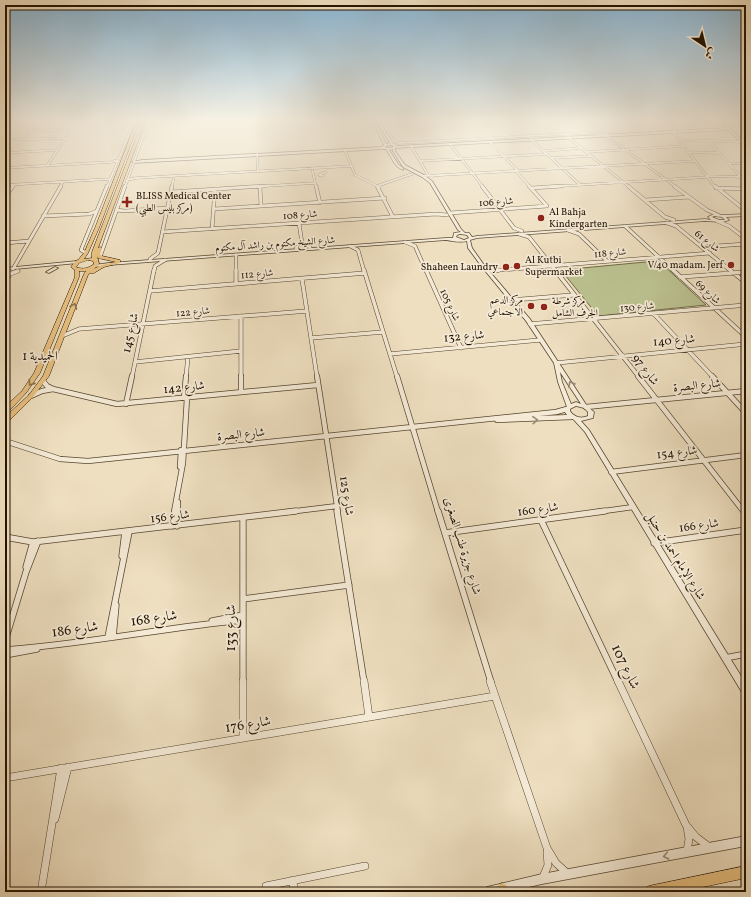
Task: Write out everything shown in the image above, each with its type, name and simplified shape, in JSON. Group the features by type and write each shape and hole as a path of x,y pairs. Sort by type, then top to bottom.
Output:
{"main road":[{"path":"5,411 24,392 37,373 77,277 76,269 73,266 86,253 123,162"},
{"path":"5,421 32,396 43,381 51,366 86,274 97,264 100,246 98,243 107,220 116,203 131,162"},
{"path":"110,181 114,186"},
{"path":"98,208 107,202"},
{"path":"107,220 114,216"},
{"path":"91,225 97,228"},
{"path":"85,239 94,234"},
{"path":"78,262 88,259 118,262"},
{"path":"82,286 94,270 118,262"},
{"path":"76,269 93,267"},
{"path":"649,892 746,872"}],"street":[{"path":"47,166 50,162"},
{"path":"5,168 112,162"},
{"path":"86,253 81,250 118,162"},
{"path":"97,259 114,216 116,203 127,180 129,168 133,162"},
{"path":"257,162 257,171"},
{"path":"350,162 357,176 382,190 393,217"},
{"path":"395,162 397,165 426,182 460,231 470,236 468,245 483,266"},
{"path":"400,162 402,165 430,178 435,176 680,162"},
{"path":"421,162 427,177 447,213 455,234 454,238 459,240 474,258 488,271 512,300 591,412 591,417"},
{"path":"463,162 514,228 528,237 531,232"},
{"path":"509,162 532,188 707,176 741,177"},
{"path":"555,162 580,185"},
{"name":"شارع 61","path":"599,162 645,200 665,220 676,223 702,247 746,283"},
{"path":"641,162 707,210 720,215 727,220 729,226"},
{"path":"696,162 716,188 746,214"},
{"path":"728,163 746,164"},
{"path":"728,163 746,183"},
{"path":"127,180 136,178 352,166"},
{"path":"312,168 320,203"},
{"path":"325,168 326,172"},
{"path":"323,176 320,175 326,172 331,173"},
{"path":"377,186 412,174"},
{"path":"158,254 174,176"},
{"path":"128,177 136,178"},
{"path":"5,185 110,181"},
{"path":"5,283 15,270 29,241 62,182"},
{"path":"170,192 315,183"},
{"path":"5,197 14,185"},
{"path":"260,187 261,206"},
{"name":"شارع 106","path":"447,213 544,207 547,205 532,188"},
{"path":"716,188 746,189"},
{"path":"212,229 215,189"},
{"path":"645,200 689,197"},
{"path":"214,209 385,198"},
{"path":"89,214 98,208"},
{"path":"116,210 125,211 167,208"},
{"path":"707,210 710,216 716,221 729,226 746,239"},
{"path":"114,216 125,211"},
{"name":"شارع 108","path":"162,232 447,213"},
{"path":"43,216 89,214 95,216"},
{"path":"676,223 710,216 746,214"},
{"path":"469,239 521,232 665,220 676,223 716,221 727,220 746,214"},
{"path":"466,234 531,232 625,226 665,220"},
{"path":"299,223 302,243"},
{"name":"شارع 69","path":"625,226 746,338"},
{"path":"510,232 514,228"},
{"path":"579,234 579,231 582,229"},
{"path":"568,230 579,234 606,262"},
{"name":"شارع الشيخ مكتوم بن راشد آل مكتوم","path":"118,262 445,237 455,234 466,234"},
{"name":"شارع 97","path":"528,237 746,514"},
{"name":"شارع الشيخ مكتوم بن راشد آل مكتوم","path":"93,267 150,258 165,259 448,239 469,239"},
{"path":"5,243 29,241"},
{"path":"405,242 415,246 418,241"},
{"path":"302,243 310,247"},
{"path":"296,248 302,243"},
{"path":"702,247 746,244"},
{"path":"350,246 358,250 363,245"},
{"name":"شارع 105","path":"415,246 461,348"},
{"name":"شارع جزيرة طنب الصغرى","path":"358,250 495,696 547,848 556,863 570,875"},
{"name":"شارع 118","path":"488,271 710,253"},
{"path":"150,258 158,254"},
{"path":"144,261 152,263 155,266 165,259 158,254"},
{"path":"236,254 236,284"},
{"path":"5,271 78,262"},
{"name":"شارع 145","path":"126,404 155,266"},
{"path":"15,270 56,268 76,269"},
{"path":"48,272 56,268"},
{"path":"5,271 9,276"},
{"path":"680,277 746,272"},
{"name":"شارع 112","path":"150,291 365,273"},
{"name":"شارع 125","path":"302,279 369,717"},
{"path":"512,300 573,295"},
{"name":"شارع 130","path":"530,324 746,305"},
{"name":"شارع 122","path":"66,325 79,329 307,310"},
{"path":"653,313 746,413"},
{"path":"241,316 241,392"},
{"name":"شارع 122","path":"62,336 79,329"},
{"path":"311,338 383,332"},
{"name":"شارع 132","path":"390,354 540,340"},
{"name":"شارع 140","path":"556,363 746,344"},
{"path":"135,362 241,352"},
{"path":"175,526 184,443 188,357"},
{"path":"556,363 568,412 574,418 583,420 591,417"},
{"name":"شارع 142","path":"43,381 47,386 53,389 109,404 126,404 318,385"},
{"path":"32,396 42,391 53,389"},
{"name":"شارع البصرة","path":"586,406 657,401 746,391"},
{"path":"568,408 576,404 586,406"},
{"path":"587,432 587,424 591,417 596,410 603,406"},
{"name":"شارع البصرة","path":"5,441 53,458 73,461 88,461 556,412 568,408"},
{"name":"شارع البصرة","path":"482,420 574,418"},
{"name":"شارع الإمام احمد بن حنبل","path":"574,418 587,432 746,691"},
{"name":"شارع 154","path":"611,472 746,455"},
{"name":"شارع 156","path":"5,537 35,542 337,506"},
{"name":"شارع 160","path":"445,533 633,508"},
{"name":"شارع 133","path":"243,518 243,738"},
{"name":"شارع 107","path":"541,520 686,825 696,837 709,847"},
{"name":"شارع 166","path":"654,543 746,530"},
{"path":"111,637 127,532"},
{"path":"5,642 35,542"},
{"path":"243,599 349,585"},
{"name":"شارع 168","path":"111,637 243,617"},
{"name":"شارع 186","path":"5,650 111,637"},
{"name":"شارع 186","path":"5,655 45,646"},
{"path":"725,658 746,654"},
{"name":"شارع 176","path":"5,778 495,696"},
{"path":"41,892 64,768"},
{"name":"شارع 107","path":"686,825 688,839 687,852"},
{"path":"487,892 542,879 570,875 746,840"},
{"name":"شارع جزيرة طنب الصغرى","path":"542,879 548,865 547,848"},
{"path":"266,886 365,866"},
{"path":"293,880 294,892"}],"green space":[{"path":"656,261 660,262 706,305 598,316 561,270"}],"place":[{"name":"BLISS Medical Center (مركز بليس الطبي)","path":"127,202"},
{"name":"Al Bahja Kindergarten","path":"541,218"},
{"name":"V/40 madam. Jerf","path":"731,265"},
{"name":"Al Kutbi Supermarket","path":"517,266"},
{"name":"Shaheen Laundry","path":"506,267"},
{"name":"مركز الدعم الاجتماعي","path":"531,306"},
{"name":"مركز شرطة الجرف الشامل","path":"544,307"}],"district":[{"name":"الحميدية 1","path":"40,357"}]}
